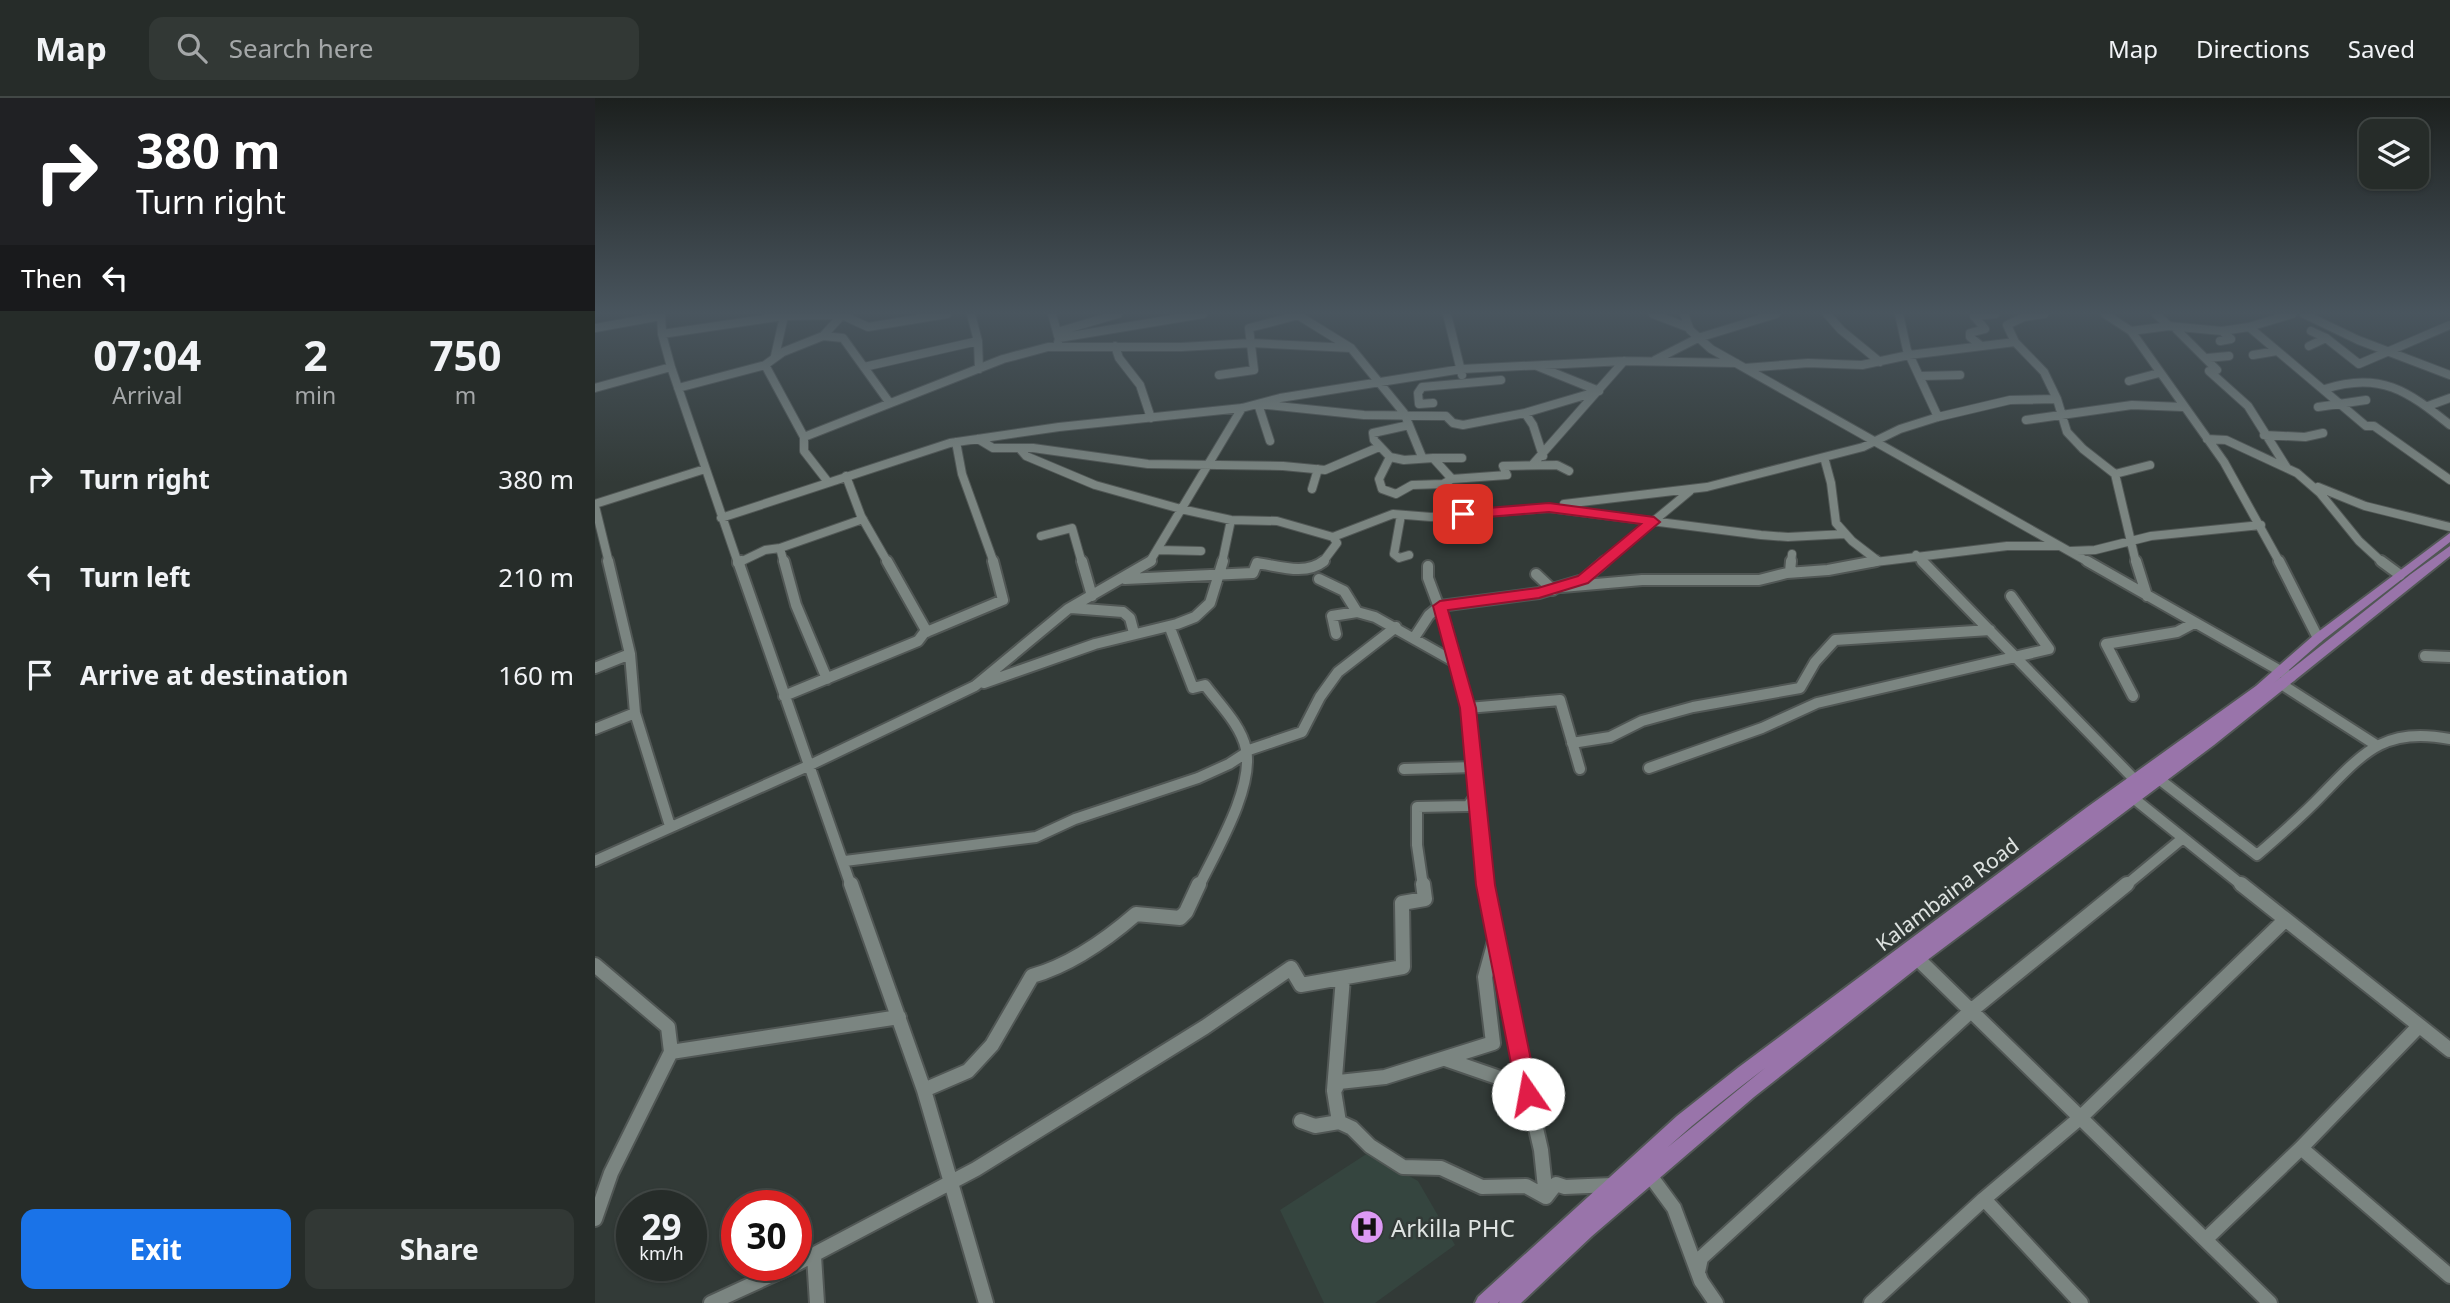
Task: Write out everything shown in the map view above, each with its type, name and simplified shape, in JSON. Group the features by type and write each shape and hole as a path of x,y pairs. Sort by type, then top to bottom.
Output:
{"main road":[{"name":"Kalambaina Road","path":"1484,1303 1683,1122 2135,780 2281,678 2318,638 2450,537"},
{"path":"1508,1303 1649,1174 1751,1090 1918,959 2131,797 2159,779 2281,678 2450,551"}],"street":[{"path":"595,388 659,370"},
{"path":"672,370 808,766 845,861 924,1090 986,1303"},
{"path":"678,388 745,370"},
{"path":"768,370 804,437 804,451 828,482"},
{"path":"866,370 889,402"},
{"path":"804,437 976,370"},
{"path":"1129,370 1140,385 1151,418"},
{"path":"1219,375 1252,370"},
{"path":"1369,370 1404,413 1422,457"},
{"path":"721,517 956,442 1242,408 1280,398 1453,370"},
{"path":"1460,370 1465,383"},
{"path":"1547,370 1599,391"},
{"path":"1533,464 1616,370"},
{"path":"1749,370 2194,622 2281,678 2376,745"},
{"path":"1918,370 1938,417"},
{"path":"2042,370 2057,399 2067,432 2083,449 2115,474 2126,513 2127,532 2147,596"},
{"path":"2157,370 2224,461 2261,525 2318,638"},
{"path":"2215,370 2209,371 2248,406 2287,468"},
{"path":"2301,370 2367,426 2374,426 2450,480"},
{"path":"2129,381 2159,373"},
{"path":"1921,376 1960,375"},
{"path":"1433,403 1419,404 1418,393 1422,387 1501,380"},
{"path":"2325,389 2338,383 2388,382 2428,406 2450,425"},
{"path":"1258,404 1364,415 1404,413 1446,416 1453,423 1463,425 1525,413 1599,391"},
{"path":"2428,406 2450,398"},
{"path":"1020,449 1026,456 1095,485 1231,520 1277,521 1333,537 1393,514 1431,517 1505,513 1692,490 1875,442 1900,429 1938,417 1954,416 2010,400 2057,399"},
{"path":"2318,407 2366,400"},
{"path":"1258,404 1270,442"},
{"path":"2026,420 2132,405 2183,407"},
{"path":"975,686 1068,608 1151,562 1242,408"},
{"path":"1525,413 1536,432 1541,454 1569,471"},
{"path":"1409,425 1373,433 1379,447 1390,457 1404,460 1448,456 1462,458"},
{"path":"2264,435 2305,437 2323,433"},
{"path":"978,439 993,448 1033,448 1148,464 1283,466 1325,470 1379,447"},
{"path":"2207,439 2226,440 2287,468 2330,504 2352,534 2383,564 2400,575"},
{"path":"784,696 918,641 927,632 1003,600 987,543 962,474 956,442"},
{"path":"1390,457 1379,479 1382,489 1396,494 1412,485 1443,484 1452,479 1507,475 1503,466 1557,465"},
{"path":"1824,457 1831,483 1836,523 1845,534 1878,561"},
{"path":"1433,458 1452,479"},
{"path":"2115,474 2150,465"},
{"path":"670,826 635,713 630,654 595,505 705,469"},
{"path":"1312,489 1318,469"},
{"path":"846,476 863,519 927,632"},
{"path":"1443,484 1450,493"},
{"path":"2309,484 2365,506 2450,527"},
{"path":"1557,588 1583,580 1692,490"},
{"path":"1549,508 1788,537 1845,534"},
{"path":"1401,515 1394,554 1399,558 1409,555"},
{"path":"738,563 765,550 780,548 863,519"},
{"path":"595,861 808,766 975,686 1047,659 1134,632 1170,628 1203,610 1213,595 1231,520"},
{"path":"1414,638 1429,615 1440,606 1557,588 1642,580 1759,580 1790,572 1828,570 1916,555 2007,546 2095,550 2151,536 2261,525"},
{"path":"1041,536 1072,528 1092,596"},
{"path":"1123,579 1253,573 1257,563 1303,571 1319,566 1333,552 1337,543 1333,537"},
{"path":"780,548 796,605 827,678"},
{"path":"1159,550 1201,551"},
{"path":"1790,572 1792,554"},
{"path":"1916,555 2135,780"},
{"path":"1428,566 1428,578 1440,606 1468,708 1486,885 1541,1150 1546,1197"},
{"path":"1536,574 1557,588"},
{"path":"1319,579 1343,592 1357,612"},
{"path":"1649,768 1762,728 1817,703 1862,695 1919,681 1926,676 2049,649 2011,596"},
{"path":"1068,608 1123,611 1131,618 1134,632"},
{"path":"1336,634 1332,616 1357,612 1396,627 1455,662"},
{"path":"2133,696 2106,644 2177,632 2194,622"},
{"path":"845,861 1036,837 1056,826 1191,781 1227,766 1246,752 1302,732 1320,697 1338,672 1396,627"},
{"path":"924,1090 968,1070 1004,1027 1033,976 1044,974 1120,930 1136,914 1180,918 1186,912 1239,800 1245,776 1246,752 1235,728 1205,685 1193,688 1170,628"},
{"path":"1572,743 1609,737 1642,721 1693,708 1800,688 1815,662 1836,640 1990,630"},
{"path":"595,667 630,654"},
{"path":"2425,656 2450,657"},
{"path":"1468,708 1560,700 1580,769"},
{"path":"595,729 635,713"},
{"path":"2159,779 2257,855 2348,768 2376,745 2403,736 2424,735 2450,739"},
{"path":"1404,769 1475,766"},
{"path":"817,1303 814,1256 950,1181 976,1170 1135,1068 1205,1027 1291,968 1301,985 1403,967 1402,903 1425,899 1416,845 1417,807 1468,806 1478,792"},
{"path":"2131,797 2450,1050"},
{"path":"1698,1272 1702,1258 1972,1010 2183,838"},
{"path":"1874,1302 1984,1199 2081,1117 2285,920"},
{"path":"1334,1091 1339,1082 1385,1077 1493,1044 1485,977 1495,938"},
{"path":"1918,959 2270,1303"},
{"path":"595,965 668,1027 671,1052 611,1173 595,1219"},
{"path":"1339,1122 1334,1091 1343,978"},
{"path":"671,1052 899,1017"},
{"path":"2206,1239 2301,1148 2419,1026"},
{"path":"1445,1059 1497,1077 1528,1094"},
{"path":"1301,1121 1315,1126 1339,1122 1352,1128 1370,1146 1403,1167 1441,1168 1482,1187 1526,1186 1546,1197"},
{"path":"2301,1148 2450,1276"},
{"path":"1649,1174 1674,1208 1698,1272 1716,1303"},
{"path":"1546,1197 1556,1184 1565,1187 1613,1185"},
{"path":"1984,1199 2081,1303"},
{"path":"711,1303 760,1281"}],"shaded area":[{"name":"Arkilla PHC","path":"1368,1153 1418,1181 1455,1245 1375,1303 1324,1303 1280,1210"}],"place":[{"name":"Arkilla PHC","path":"1367,1227"}],"route":[{"path":"1463,514 1549,508 1588,511 1654,522 1583,580 1539,593 1440,606 1468,708 1486,885 1528,1094"}]}
